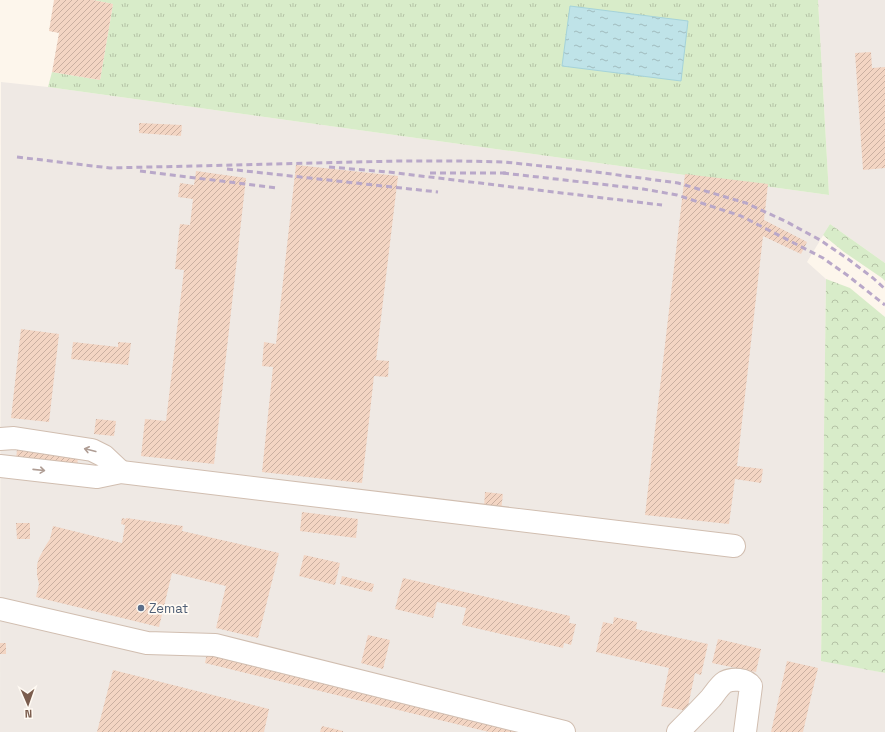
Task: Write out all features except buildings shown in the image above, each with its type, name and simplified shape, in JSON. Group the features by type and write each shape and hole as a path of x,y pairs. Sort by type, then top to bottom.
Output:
{"lane":[{"path":"0,439 14,438 92,450 104,456 121,472"},
{"path":"0,466 97,477 121,472 734,546"},
{"path":"0,609 147,643 215,645 564,732"},
{"path":"678,732 699,711 723,683 734,679 750,683 751,686 745,732"}],"shaded area":[{"path":"818,0 885,0 885,263 830,224 807,262 826,279 821,660 885,673 885,732 0,732 1,82 48,87 829,195"}],"green space":[{"path":"93,0 818,0 829,195 48,87 52,72 100,80 113,4"},
{"path":"830,224 885,263 885,281 823,235"},
{"path":"826,279 850,288 885,317 885,673 821,661"}],"water":[{"path":"570,6 688,21 681,81 562,66"}],"railway":[{"path":"17,157 110,168 398,161 504,162 678,183 746,203 787,222 820,240 848,259 885,289"},
{"path":"329,167 388,172 662,205"},
{"path":"227,169 438,192"},
{"path":"140,171 277,188"},
{"path":"430,173 508,173"},
{"path":"503,173 643,189 677,195 741,216 823,258 885,305"}],"place":[{"name":"Zemat","path":"141,608"}]}
